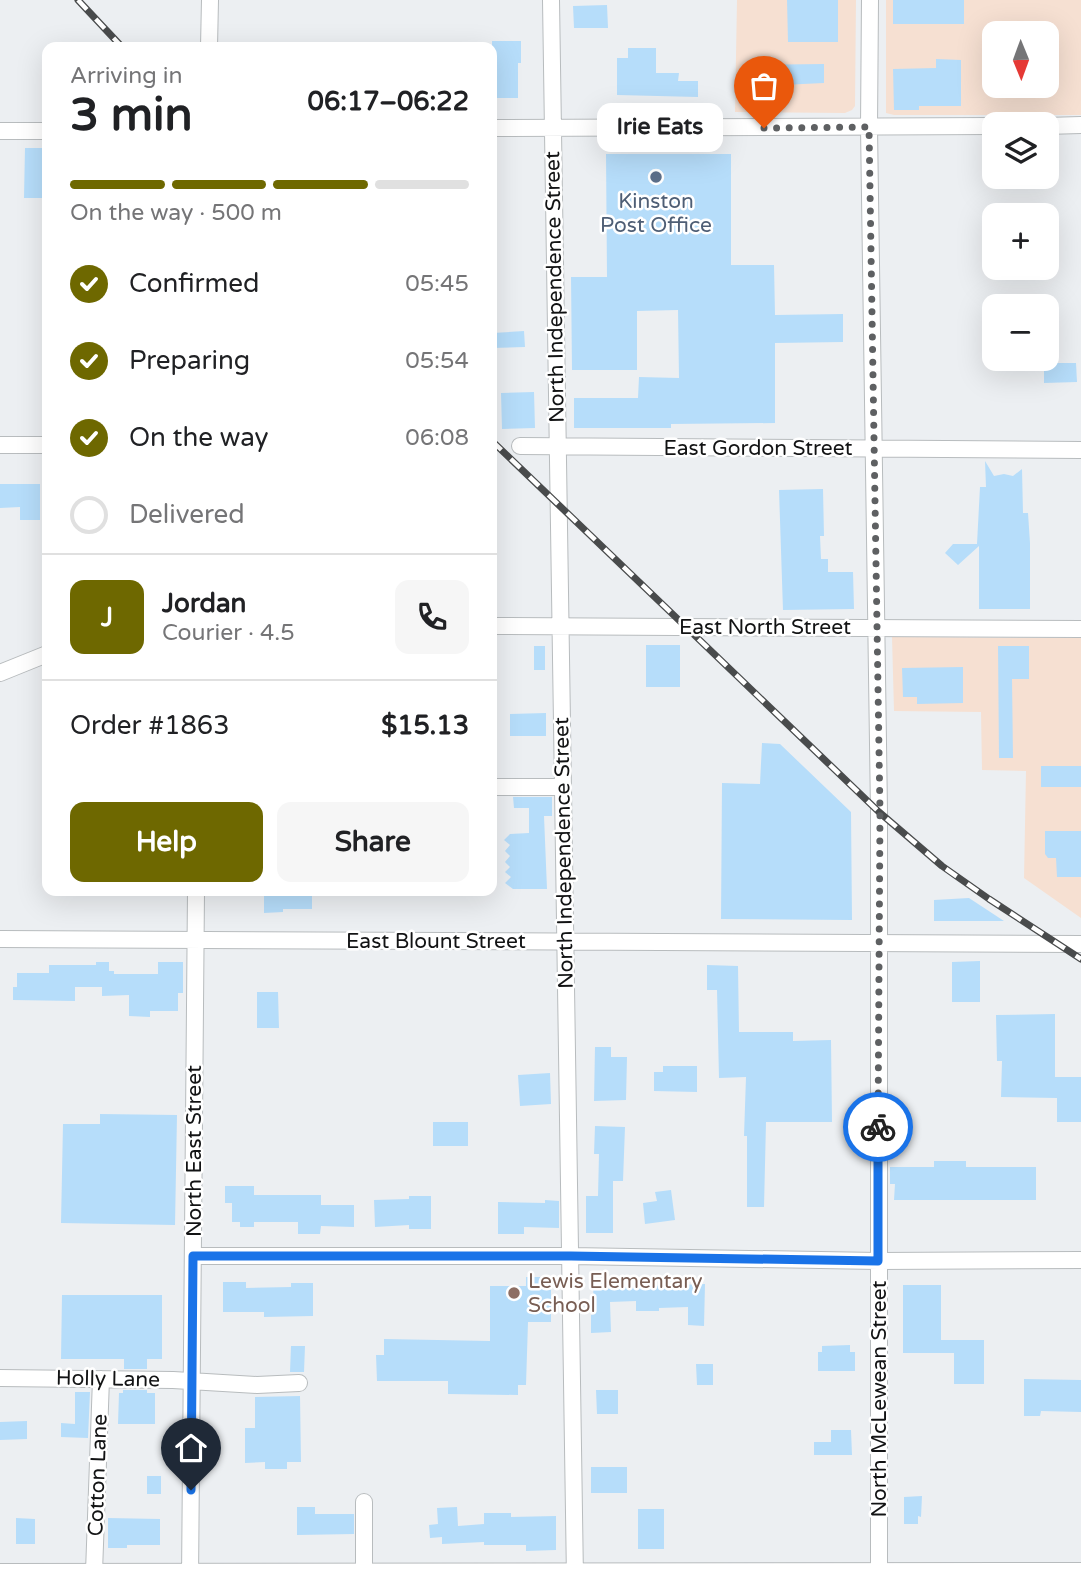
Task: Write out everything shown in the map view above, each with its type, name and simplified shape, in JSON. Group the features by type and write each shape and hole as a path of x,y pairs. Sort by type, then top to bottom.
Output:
{"street":[{"path":"209,0 209,42"},
{"name":"North Independence Street","path":"551,0 575,1575"},
{"name":"North McLewean Street","path":"870,0 869,127 877,627 879,1576"},
{"path":"1059,126 1081,125"},
{"path":"497,128 982,126"},
{"path":"0,131 42,131"},
{"path":"0,445 42,445"},
{"name":"East Gordon Street","path":"520,446 1081,450"},
{"name":"East North Street","path":"497,626 1081,629"},
{"path":"0,673 42,656"},
{"path":"497,787 563,787"},
{"name":"North East Street","path":"190,1576 196,896"},
{"name":"East Blount Street","path":"0,939 1081,944"},
{"path":"193,1256 1081,1260"},
{"name":"Holly Lane","path":"0,1378 192,1381 257,1385 299,1383"},
{"name":"Cotton Lane","path":"94,1572 101,1379"},
{"path":"363,1502 364,1572"},
{"path":"0,1572 190,1576 364,1572 879,1576 1081,1571"}],"shaded area":[{"path":"737,0 856,0 855,106 852,110 845,113 735,112"},
{"path":"886,0 1081,0 1081,115 1059,115 1059,112 982,112 982,115 886,113"},
{"path":"892,637 1081,638 1081,918 1024,878 1026,771 982,770 981,712 894,711"}],"building":[{"path":"787,0 838,0 838,42 788,42"},
{"path":"893,0 964,0 964,24 893,24"},
{"path":"607,5 608,28 574,28 573,6"},
{"path":"521,41 518,98 497,98 497,42 492,42"},
{"path":"628,48 656,48 656,73 679,73 678,81 698,81 698,97 617,95 617,58 628,58"},
{"path":"936,59 961,60 961,106 919,106 919,110 894,110 893,69 936,68"},
{"path":"824,64 824,83 782,85 782,108 750,107 750,65"},
{"path":"25,148 42,148 42,198 24,198"},
{"path":"606,154 731,154 731,265 774,265 775,315 843,314 843,342 775,343 775,423 671,424 671,428 574,428 574,398 638,398 639,377 679,378 678,310 637,311 637,370 572,370 571,277 607,277"},
{"path":"524,331 525,347 497,348 497,333"},
{"path":"1059,363 1076,363 1077,382 1044,383 1044,371 1059,371"},
{"path":"534,392 535,428 502,429 501,393"},
{"path":"985,461 994,476 1013,476 1022,469 1023,513 1028,513 1030,543 1030,609 979,609 979,546 958,565 945,553 953,544 977,544 980,487 986,487"},
{"path":"0,484 40,484 40,520 20,520 20,507 0,508"},
{"path":"823,489 824,536 820,536 821,559 828,559 828,572 853,572 854,609 783,610 779,490"},
{"path":"646,645 680,645 680,687 646,687"},
{"path":"534,646 545,646 545,670 534,670"},
{"path":"998,646 1029,646 1029,679 1012,679 1013,758 999,758"},
{"path":"963,667 963,703 917,704 917,697 903,697 902,668"},
{"path":"546,713 546,736 510,736 510,714"},
{"path":"762,743 780,744 851,812 852,920 721,919 722,783 760,784"},
{"path":"1041,766 1081,766 1081,787 1041,787"},
{"path":"513,797 552,797 552,816 544,816 547,889 513,889 505,883 511,877 505,872 510,867 505,862 510,856 505,851 510,845 504,840 510,834 529,833 529,808 514,808"},
{"path":"1045,831 1081,831 1081,877 1057,877 1056,858 1048,858 1045,854"},
{"path":"264,896 312,896 312,909 283,909 283,912 264,913"},
{"path":"969,898 1004,921 934,921 934,900"},
{"path":"980,961 980,1002 952,1002 952,962"},
{"path":"96,962 109,962 109,971 114,971 114,974 158,974 158,962 183,962 183,993 178,993 178,1011 150,1011 150,1017 129,1016 129,995 102,996 102,987 75,987 75,1001 13,1000 17,973 49,973 49,965 96,965"},
{"path":"707,965 738,966 739,1032 793,1032 793,1041 831,1040 832,1122 766,1122 764,1207 747,1207 747,1136 744,1136 746,1077 719,1078 717,990 707,990"},
{"path":"257,992 278,992 279,1028 257,1028"},
{"path":"1055,1014 1055,1077 1081,1077 1081,1122 1057,1122 1057,1098 1001,1097 1002,1061 997,1061 996,1015"},
{"path":"595,1047 611,1047 611,1057 627,1057 626,1100 594,1101"},
{"path":"663,1066 697,1066 697,1092 654,1091 654,1072 663,1072"},
{"path":"550,1073 551,1104 520,1106 518,1075"},
{"path":"100,1114 177,1115 175,1225 61,1223 63,1124 100,1124"},
{"path":"433,1122 468,1122 468,1146 433,1146"},
{"path":"595,1126 625,1127 623,1181 613,1181 613,1233 586,1233 586,1196 598,1196 599,1154 594,1154"},
{"path":"934,1161 966,1161 966,1167 1036,1167 1036,1200 894,1200 895,1184 890,1184 890,1167 934,1167"},
{"path":"225,1186 254,1186 254,1195 321,1195 321,1205 354,1205 354,1227 321,1226 320,1234 298,1234 298,1222 254,1222 254,1227 240,1227 240,1222 232,1222 232,1203 225,1203"},
{"path":"671,1190 675,1220 645,1224 643,1203 657,1201 655,1192"},
{"path":"409,1196 431,1196 431,1229 409,1229 409,1225 375,1227 374,1200 409,1199"},
{"path":"545,1200 559,1201 559,1228 524,1227 524,1234 498,1234 498,1202 545,1203"},
{"path":"526,1277 551,1277 551,1322 528,1322 526,1385 518,1385 518,1395 448,1394 448,1381 377,1381 376,1355 384,1355 384,1339 490,1341 490,1286 526,1286"},
{"path":"223,1282 246,1282 246,1288 291,1287 291,1283 313,1283 313,1316 264,1317 264,1312 223,1312"},
{"path":"593,1283 621,1283 621,1287 705,1284 704,1326 688,1325 688,1307 636,1311 636,1301 610,1302 611,1332 591,1333 591,1315 594,1314"},
{"path":"903,1285 941,1285 941,1340 984,1340 984,1384 954,1384 954,1353 903,1353"},
{"path":"62,1295 162,1295 162,1359 147,1359 147,1369 124,1369 124,1359 61,1359"},
{"path":"850,1345 850,1352 855,1352 855,1371 818,1371 818,1352 822,1352 822,1346"},
{"path":"291,1346 305,1346 304,1372 290,1372"},
{"path":"696,1364 713,1364 713,1385 697,1385"},
{"path":"1024,1379 1081,1380 1081,1412 1041,1411 1040,1416 1024,1416"},
{"path":"123,1390 147,1390 147,1393 155,1393 155,1424 118,1424 119,1393 123,1393"},
{"path":"596,1390 618,1390 618,1414 597,1414"},
{"path":"75,1392 90,1392 88,1438 61,1437 61,1423 75,1424"},
{"path":"300,1396 301,1462 287,1462 287,1469 265,1469 265,1462 245,1463 245,1428 255,1428 255,1397"},
{"path":"27,1421 27,1439 0,1440 0,1422"},
{"path":"831,1430 851,1430 852,1455 814,1455 814,1442 831,1442"},
{"path":"591,1467 627,1467 627,1493 591,1493"},
{"path":"147,1476 161,1476 161,1494 147,1494"},
{"path":"922,1496 918,1524 904,1524 904,1497"},
{"path":"297,1507 315,1507 315,1514 354,1514 354,1534 297,1535"},
{"path":"457,1507 458,1526 484,1524 484,1513 511,1513 511,1517 556,1516 556,1550 526,1551 526,1545 484,1545 484,1542 442,1544 442,1537 430,1538 429,1525 438,1524 437,1508"},
{"path":"638,1509 664,1509 664,1549 638,1549"},
{"path":"16,1518 35,1519 35,1544 16,1544"},
{"path":"108,1518 160,1519 160,1545 108,1548"}],"railway":[{"path":"78,0 117,42"},
{"path":"497,446 879,812 942,866 1081,959"}],"way so far":[{"path":"764,128 869,127 880,812 878,1127"}],"place":[{"name":"Irie Eats","path":"764,128"},
{"name":"Kinston Post Office","path":"656,177"},
{"name":"Lewis Elementary School","path":"514,1293"}],"route":[{"path":"191,1490 193,1256 571,1256 878,1261 878,1127"}]}
